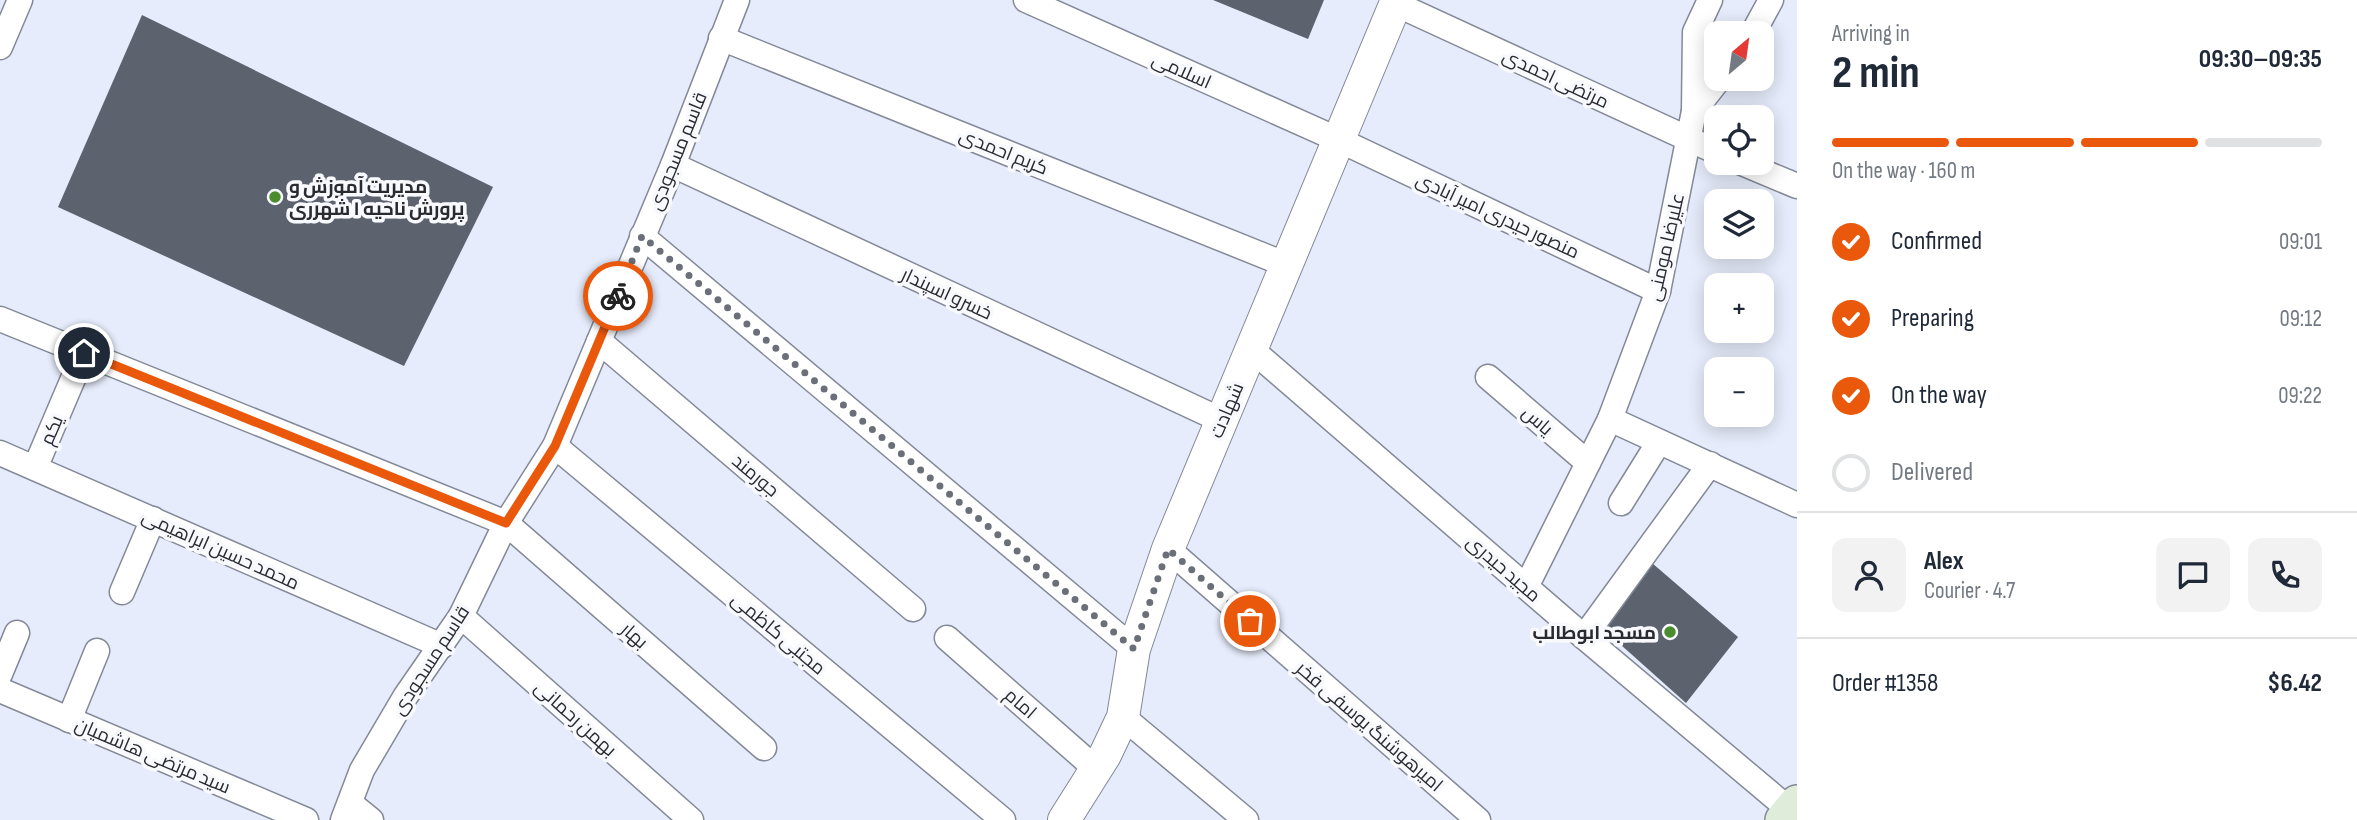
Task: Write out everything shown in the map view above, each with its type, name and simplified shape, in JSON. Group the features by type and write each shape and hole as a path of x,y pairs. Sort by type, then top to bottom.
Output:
{"street":[{"path":"0,47 20,0"},
{"name":"قاسم مسجودی","path":"346,811 362,770 405,697 461,617 506,523 555,446 673,166 737,0"},
{"name":"اسلامی","path":"1026,0 1339,140"},
{"name":"علیرضا مومنی","path":"1526,587 1610,419 1658,291 1694,111 1695,32 1710,0"},
{"path":"1759,21 1770,0"},
{"name":"شهادت","path":"1065,820 1123,718 1134,649 1168,549 1396,2"},
{"name":"مرتضی احمدی","path":"1396,2 1704,147"},
{"name":"کریم احمدی","path":"721,38 1287,265"},
{"name":"علیرضا مومنی","path":"1694,111 1710,91"},
{"name":"منصور حیدری امیر آبادی","path":"1339,140 1658,291"},
{"name":"خسرو اسپندار","path":"673,166 1221,420"},
{"path":"1771,175 1797,186"},
{"path":"642,236 1134,649"},
{"name":"بهار","path":"0,319 506,523 764,748"},
{"name":"جورمند","path":"599,341 913,609"},
{"name":"مجید حیدری","path":"1251,349 1790,811"},
{"name":"یکم","path":"35,468 84,353"},
{"name":"یاس","path":"1488,377 1588,463"},
{"path":"1610,419 1797,505"},
{"path":"1621,503 1659,442"},
{"name":"مجتبی کاظمی","path":"555,446 1003,820"},
{"name":"محمد حسین ابراهیمی","path":"0,453 442,646"},
{"path":"1584,637 1710,464"},
{"path":"122,592 153,519"},
{"name":"امیرهوشنگ یوسفی فخر","path":"1168,549 1478,820"},
{"name":"بهمن رحمانی","path":"461,617 691,820"},
{"path":"0,674 17,633"},
{"name":"امام","path":"947,638 1096,769"},
{"path":"69,720 97,651"},
{"name":"سید مرتضی هاشمیان","path":"0,691 69,720 257,810 306,820"},
{"path":"1123,718 1246,820"},
{"path":"346,811 371,820"}],"building":[{"path":"1213,0 1324,0 1308,39"},
{"name":"مدیریت آموزش و پرورش ناحیه ۱ شهرری","path":"142,15 493,187 404,366 58,207"},
{"name":"مسجد ابوطالب","path":"1652,563 1738,637 1686,703 1602,628"}],"way so far":[{"path":"618,296 642,236 1134,649 1168,549 1250,621"}],"place":[{"name":"مدیریت آموزش و پرورش ناحیه ۱ شهرری","path":"275,197"},
{"name":"مسجد ابوطالب","path":"1670,632"}],"route":[{"path":"84,353 506,523 555,446 618,296"}]}
